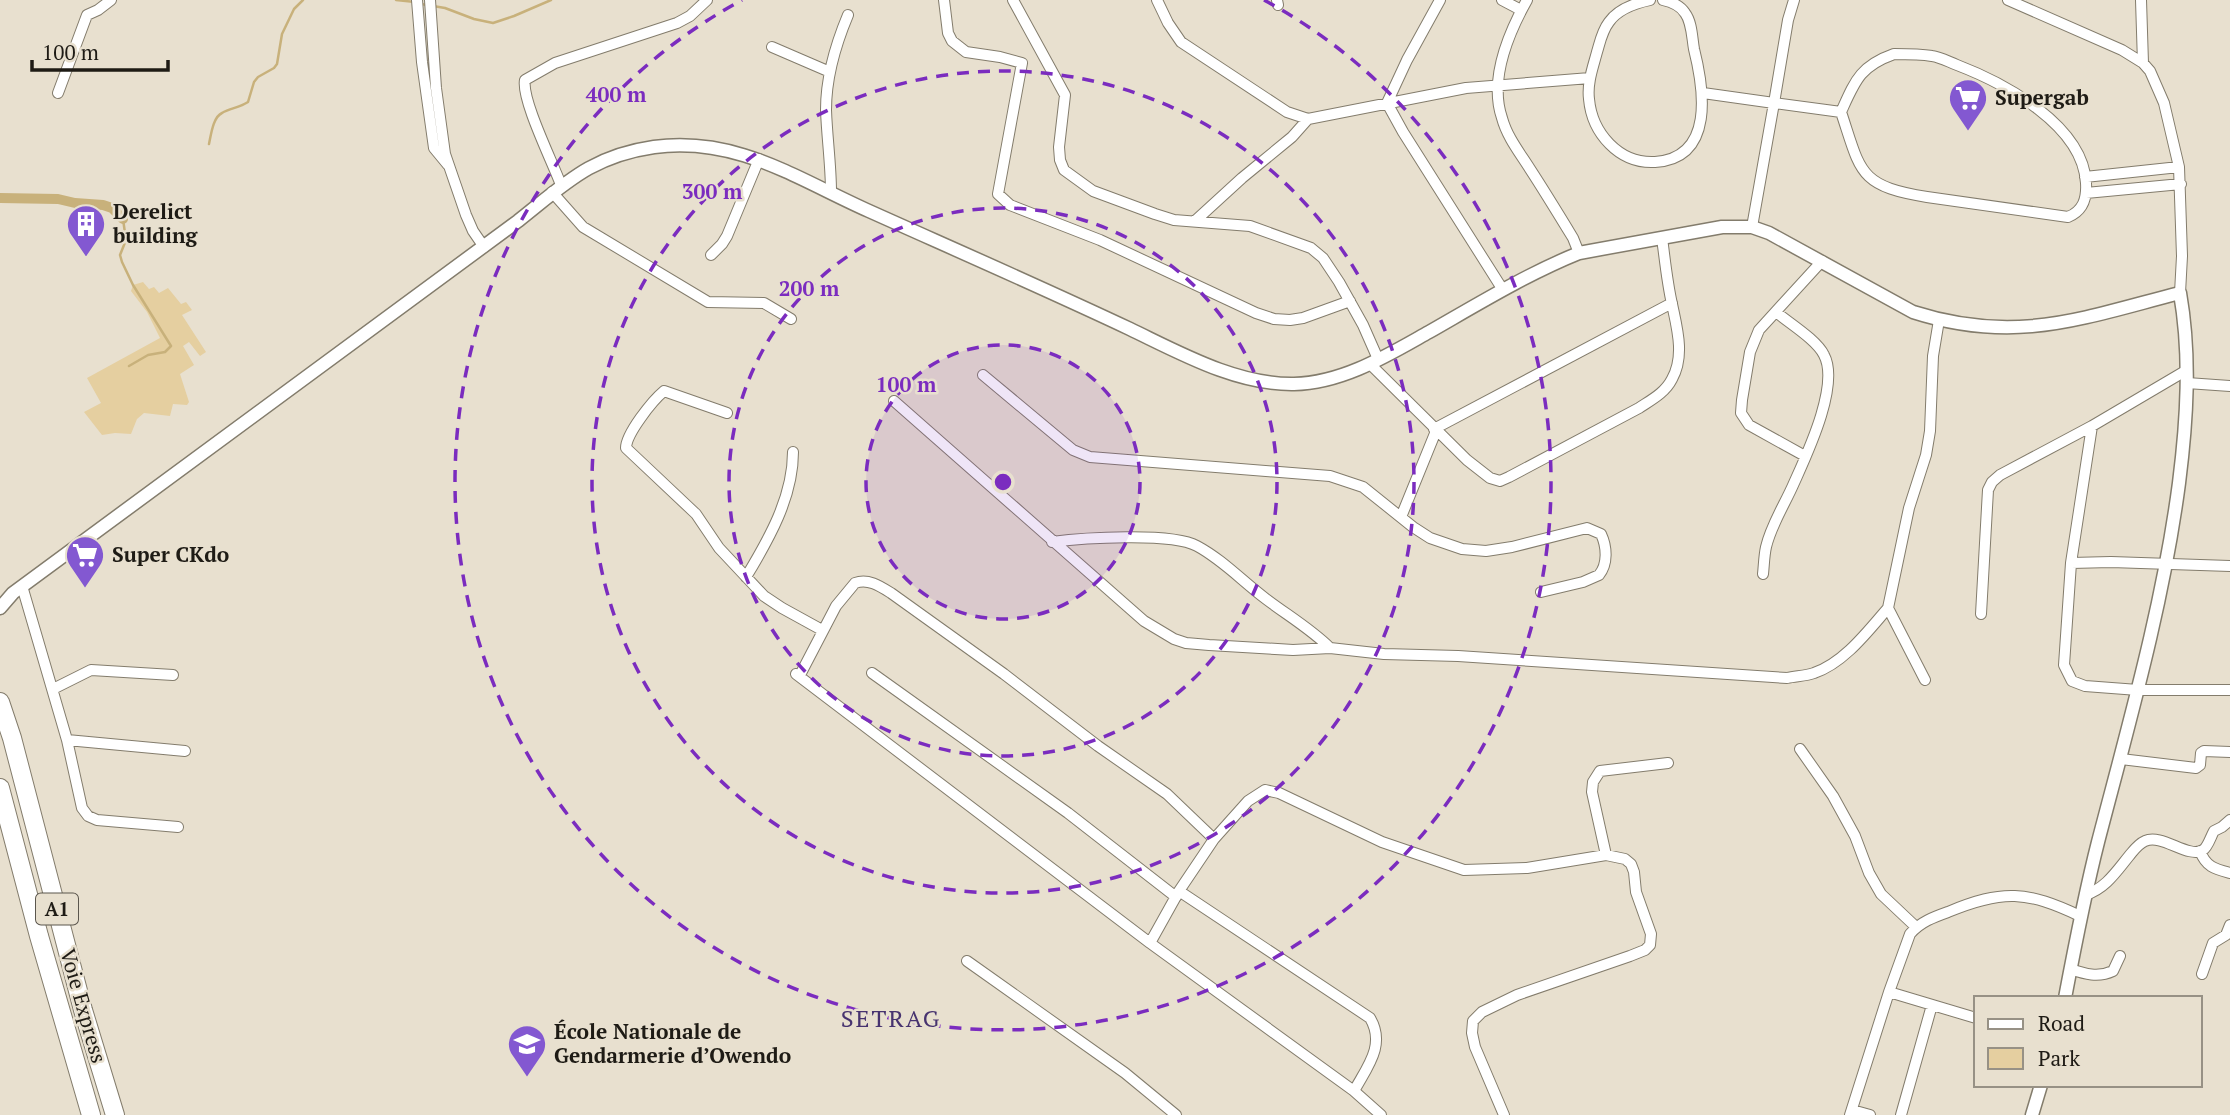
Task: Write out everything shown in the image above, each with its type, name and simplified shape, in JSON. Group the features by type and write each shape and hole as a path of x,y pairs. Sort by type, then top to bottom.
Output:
{"highway":[{"name":"A1","path":"0,702 12,738 83,1010 115,1115"},
{"name":"Voie Express","path":"0,788 39,936 91,1115"}],"street":[{"path":"58,93 87,15 111,0"},
{"path":"707,0 690,16 677,23 555,63 525,79 524,87 557,188 583,227 708,302 764,303 791,319"},
{"path":"944,0 948,33 952,41 966,52 1022,63 998,194 1010,205 1100,240 1208,292 1274,319 1303,318 1350,301"},
{"path":"1013,0 1065,95 1059,147 1064,170 1093,191 1155,214 1174,220 1250,226 1311,248 1324,258 1350,301 1374,362 1435,430 1490,478 1500,481 1586,437 1655,398 1666,388 1672,379 1678,359 1678,338 1662,238"},
{"path":"1157,0 1181,42 1287,112 1308,119 1498,84 1590,78"},
{"path":"1387,103 1440,0"},
{"path":"1502,0 1521,10"},
{"path":"1527,0 1510,37 1498,84 1502,118 1510,137 1573,238 1579,253"},
{"path":"1650,0 1623,9 1609,21 1601,36 1588,97 1598,131 1621,154 1637,160 1655,162 1671,159 1685,150 1696,136 1703,93 1686,14 1676,4 1663,0"},
{"path":"1752,227 1788,20 1794,0"},
{"path":"2008,0 2111,45 2143,63 2150,71 2164,103 2181,184 2180,293 2186,326 2187,377 2183,446 2166,564 2138,690 2080,916 2065,996"},
{"path":"2141,0 2143,63"},
{"path":"417,4 434,148 448,166"},
{"path":"431,4 441,133 448,166 473,230 484,247"},
{"path":"831,192 826,109 837,41 848,15"},
{"path":"772,47 830,72"},
{"path":"1894,54 1934,56 1987,76 2038,109 2072,144 2082,161 2085,177 2086,193 2081,209 2068,217 1907,194 1877,184 1866,175 1853,153 1841,112 1855,79 1864,68 1894,54"},
{"path":"1703,93 1841,112"},
{"path":"1387,103 1503,290"},
{"path":"1195,222 1242,178 1292,137 1308,119"},
{"path":"0,608 12,591 484,247 557,188 596,164 657,147 705,146 759,159 1150,338 1244,377 1279,383 1311,383 1345,374 1374,362 1503,290 1579,253 1722,227 1752,227 1769,233 1913,312 1969,326 2001,328 2058,324 2180,293"},
{"path":"711,255 727,236 759,159"},
{"path":"2085,177 2179,167"},
{"path":"2086,193 2181,184"},
{"path":"1805,456 1748,425 1741,413 1744,380 1759,330 1822,261"},
{"path":"1401,517 1435,430 1672,303"},
{"path":"1763,574 1766,546 1805,456 1828,387 1825,356 1776,312"},
{"path":"894,401 1144,621 1186,643 1293,650 1330,648 1384,654 1458,656 1787,678 1812,674 1827,668 1867,632 1888,608 1909,508 1926,455 1930,430 1933,356 1939,320"},
{"path":"983,375 1062,441 1083,455 1115,460 1331,476 1363,487 1430,538 1462,549 1486,551 1513,547 1587,528 1601,534 1605,543 1605,565 1600,575 1541,592"},
{"path":"1981,614 1987,490 2000,475 2187,377 2230,386"},
{"path":"727,412 664,391 631,430 626,439 626,448 696,514 719,548 764,596 822,630"},
{"path":"2092,426 2071,563 2064,665 2073,681 2085,686 2138,690 2230,690"},
{"path":"746,577 759,556 789,489 793,472 793,452"},
{"path":"1052,542 1073,539 1167,538 1195,545 1223,562 1263,597 1319,636 1330,648"},
{"path":"2071,563 2230,566"},
{"path":"1214,839 1167,794 879,585 864,581 855,583 835,606 798,674 1150,943 1354,1091 1381,1115"},
{"path":"12,591 53,689 82,808 88,816 97,820 178,827"},
{"path":"1888,608 1925,680"},
{"path":"53,689 91,670 173,675"},
{"path":"872,673 1177,894 1370,1018 1376,1028 1378,1042 1354,1091"},
{"path":"67,740 185,751"},
{"path":"1800,749 1833,796 1855,836 1869,873 1881,894 1916,927"},
{"path":"2121,759 2196,768 2200,765 2204,751 2230,752"},
{"path":"1606,855 1592,792 1594,778 1600,771 1668,763"},
{"path":"1150,943 1177,894 1214,839 1259,792 1271,790 1382,842 1464,870 1527,868 1606,855 1625,859 1634,872 1638,901 1651,934 1650,945 1630,956 1517,995 1482,1012 1474,1021 1472,1033 1475,1047 1504,1115"},
{"path":"2085,895 2097,892 2136,846 2145,840 2164,841 2180,848 2200,851 2205,849 2214,831 2230,820"},
{"path":"2200,851 2203,860 2214,869 2230,873"},
{"path":"1870,1115 1851,1112 1889,992 1910,934 1916,927 1961,906 2004,896 2020,895 2041,899 2080,916"},
{"path":"2202,974 2213,943 2226,935 2230,925"},
{"path":"2070,970 2104,975 2113,971 2120,956"},
{"path":"967,961 1125,1073 1175,1115"},
{"path":"1889,992 1974,1017"},
{"path":"1901,1115 1932,1005"},
{"path":"2032,1115 2040,1087"}],"green space":[{"path":"143,282 149,289 154,287 159,293 168,288 181,304 186,302 192,310 182,315 206,352 200,356 189,342 183,346 194,365 180,374 189,402 187,405 173,404 170,416 144,413 137,419 131,434 102,435 84,412 101,403 87,378 160,338 147,312 131,291 133,285"}],"waterway":[{"path":"209,144 216,118 225,111 248,102 254,82 277,64 282,34 294,9 303,0"},
{"path":"396,0 415,2"},
{"path":"421,4 445,8 493,23 551,0"},
{"path":"0,198 58,199 103,205 112,208 123,219"},
{"path":"123,219 126,240 120,255 122,262 171,346 165,352 148,355 129,366"}],"place":[{"name":"Supergab","path":"1968,132"},
{"name":"Derelict building","path":"86,258"},
{"name":"Super CKdo","path":"85,589"},
{"name":"École Nationale de Gendarmerie d’Owendo","path":"527,1078"}],"district":[{"name":"SETRAG","path":"891,1019"}]}
